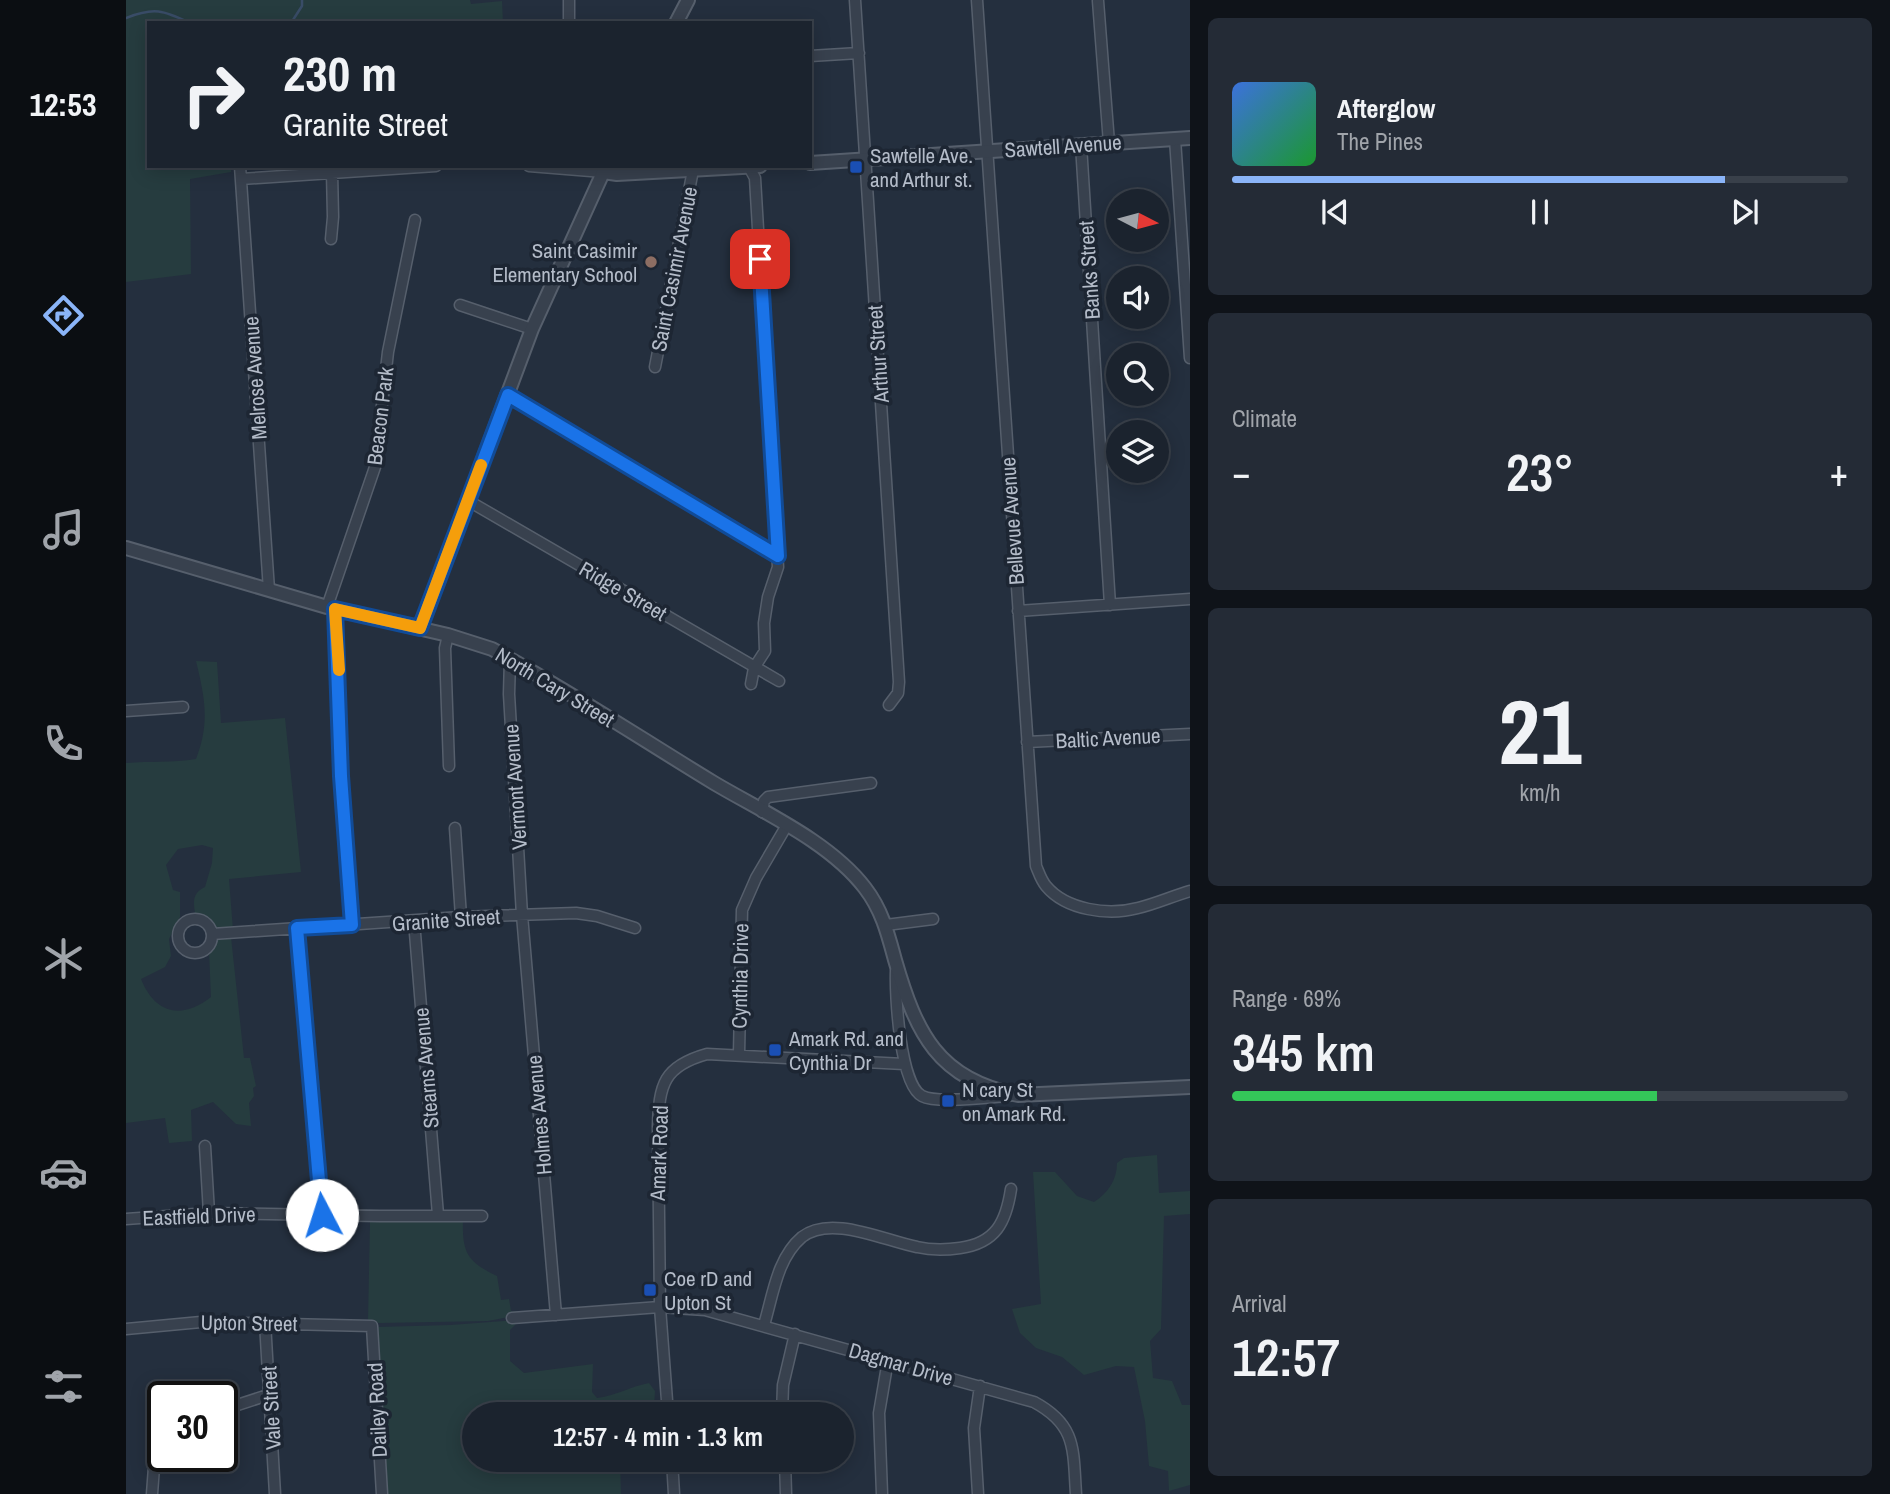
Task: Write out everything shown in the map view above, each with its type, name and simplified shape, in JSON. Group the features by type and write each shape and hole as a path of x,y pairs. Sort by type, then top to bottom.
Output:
{"street":[{"path":"569,0 569,21"},
{"path":"677,21 688,0"},
{"name":"Arthur Street","path":"855,0 899,682 898,693 889,705"},
{"path":"1092,0 1099,0 1109,143"},
{"name":"Bellevue Avenue","path":"979,1 986,151 1036,866 1043,883 1052,893 1078,906 1114,912 1138,908 1190,891"},
{"path":"812,56 859,53"},
{"name":"Sawtell Avenue","path":"812,163 1190,138"},
{"path":"1175,139 1190,358"},
{"name":"Banks Street","path":"1081,145 1110,605"},
{"name":"Melrose Avenue","path":"240,168 269,590"},
{"path":"241,179 401,168"},
{"path":"579,168 604,169 617,174 730,168"},
{"path":"749,168 754,178 778,556 778,567 768,597 764,623 765,651 754,668 751,684"},
{"path":"420,628 532,329 604,169"},
{"name":"Saint Casimir Avenue","path":"654,367 693,170"},
{"path":"331,239 332,172"},
{"name":"Beacon Park","path":"331,608 376,467 388,352 415,220"},
{"path":"460,305 532,329"},
{"path":"508,395 778,556"},
{"name":"Ridge Street","path":"467,500 779,681"},
{"name":"North Cary Street","path":"126,548 331,608 420,628 492,649 787,825 838,859 864,886 877,905 922,1032 937,1055 957,1072 976,1083 1018,1096"},
{"path":"1018,611 1190,599"},
{"path":"331,608 352,925"},
{"path":"447,635 445,648 449,766"},
{"name":"Vermont Avenue","path":"510,659 509,694 522,915"},
{"path":"126,711 183,707"},
{"name":"Baltic Avenue","path":"1027,742 1190,734"},
{"path":"762,812 764,801 768,797 871,783"},
{"name":"Cynthia Drive","path":"739,1054 742,910 756,878 787,825"},
{"path":"455,828 461,917"},
{"name":"Granite Street","path":"212,934 461,917 576,913 635,928"},
{"name":"Holmes Avenue","path":"522,915 556,1315"},
{"path":"886,925 933,919"},
{"name":"Stearns Avenue","path":"414,922 438,1215"},
{"path":"297,928 322,1215"},
{"name":"North Cary Street","path":"896,963 895,983 904,1064 912,1087 920,1096 933,1100 1190,1087"},
{"name":"Amark Road","path":"667,1402 660,1307 658,1127 659,1102 664,1083 673,1070 686,1060 707,1054 904,1064"},
{"path":"205,1146 209,1213"},
{"path":"764,1325 784,1260 793,1247 811,1232 826,1228 851,1230 930,1249 967,1247 980,1243 993,1234 1003,1221 1011,1189"},
{"name":"Eastfield Drive","path":"126,1219 209,1213 482,1216"},
{"path":"512,1318 660,1307"},
{"name":"Dagmar Drive","path":"660,1307 705,1310 1034,1402 1056,1416 1070,1435 1076,1494"},
{"name":"Upton Street","path":"126,1329 201,1322 372,1326"},
{"name":"Vale Street","path":"265,1322 275,1494"},
{"name":"Dailey Road","path":"372,1326 382,1494"},
{"path":"783,1402 785,1378 795,1334"},
{"path":"882,1494 879,1413 888,1360"},
{"path":"978,1494 974,1428 980,1387"},
{"path":"238,1405 271,1394"},
{"path":"152,1494 154,1472"},
{"path":"673,1472 674,1494"},
{"path":"785,1472 786,1494"}],"green space":[{"path":"126,0 470,0 471,4 502,1 503,21 147,21 147,168 231,168 231,172 190,179 191,274 126,282"},
{"path":"196,661 217,662 221,723 285,718 301,872 229,879 233,930 218,929 195,913 195,897 205,887 213,848 202,845 178,849 166,865 173,890 180,892 180,917 169,939 171,956 165,967 141,979 154,1000 162,1006 170,1010 190,1009 211,997 209,950 215,940 231,937 244,1058 250,1058 256,1086 249,1103 251,1126 236,1124 213,1102 191,1110 192,1141 169,1143 165,1118 126,1123 126,763 196,759 203,734 205,710"},
{"path":"1157,1155 1159,1193 1190,1191 1190,1214 1164,1216 1161,1329 1150,1341 1153,1378 1172,1381 1182,1405 1190,1405 1190,1485 1169,1491 1168,1471 1149,1466 1145,1421 1134,1367 1116,1366 1084,1375 1062,1357 1036,1348 1020,1333 1012,1309 1041,1304 1033,1172 1055,1172 1077,1196 1094,1202 1111,1186 1117,1163 1124,1158"},
{"path":"463,1220 468,1255 479,1266 497,1276 501,1300 509,1299 511,1311 519,1312 519,1315 488,1321 368,1321 370,1222"},
{"path":"517,1320 510,1330 510,1361 524,1373 593,1364 592,1392 597,1398 649,1383 655,1391 654,1402 462,1402 462,1472 620,1472 621,1494 388,1494 377,1327"}],"waterway":[{"path":"292,21 302,6 302,0"},
{"path":"126,18 151,11 173,15 186,21"}],"slow traffic":[{"path":"339,670 335,609 420,628 481,465"}],"place":[{"name":"Sawtelle Ave. and Arthur st.","path":"856,167"},
{"name":"Saint Casimir Elementary School","path":"651,262"},
{"name":"Amark Rd. and Cynthia Dr","path":"775,1050"},
{"name":"N cary St on Amark Rd.","path":"948,1101"},
{"name":"Coe rD and Upton St","path":"650,1290"}],"route":[{"path":"322,1215 297,928 352,925 341,776 339,659 335,609 420,628 508,395 778,556 760,259"}]}
